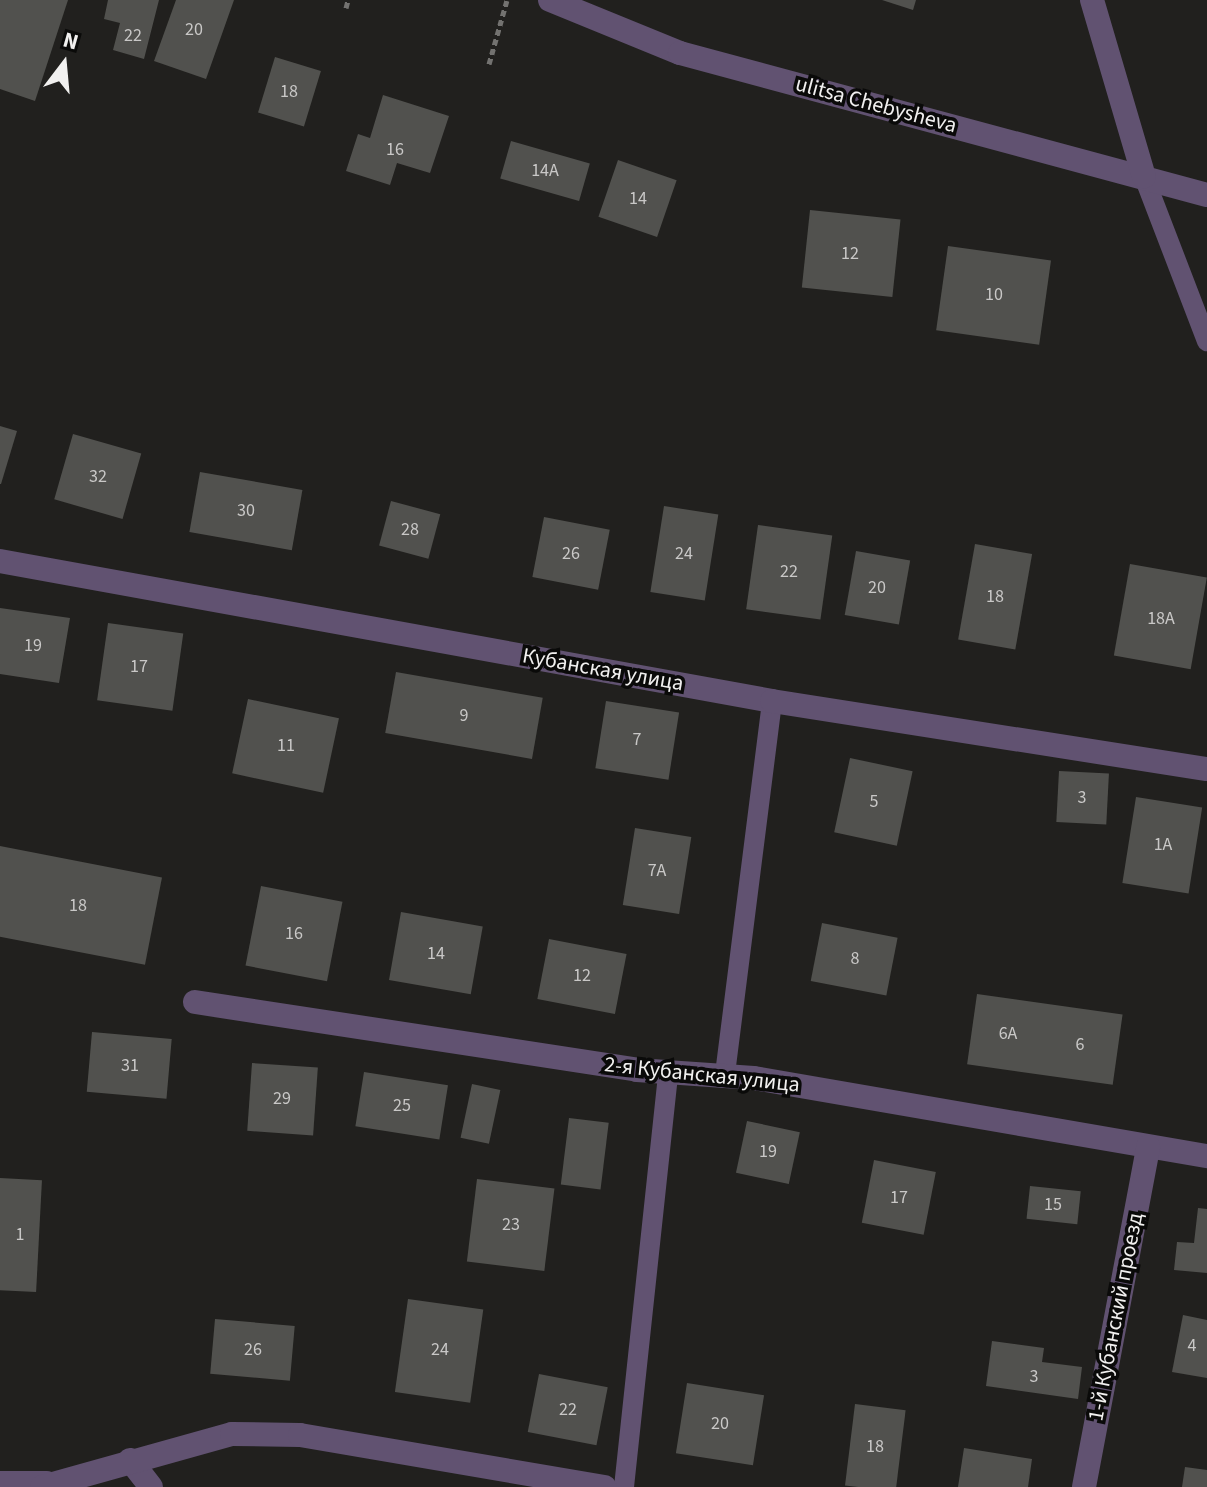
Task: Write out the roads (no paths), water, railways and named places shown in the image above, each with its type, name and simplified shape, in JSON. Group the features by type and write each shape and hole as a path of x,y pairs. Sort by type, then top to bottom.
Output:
{"street":[{"name":"ulitsa Chebysheva","path":"550,0 680,53 1207,195"},
{"path":"1092,0 1144,177"},
{"name":"Кубанская улица","path":"0,561 772,701 1207,769"},
{"name":"2-я Кубанская улица","path":"195,1002 668,1074 725,1074 1207,1156"},
{"name":"1-й Кубанский проезд","path":"1084,1487 1148,1147"},
{"path":"0,1483 45,1485 232,1434 300,1435 605,1487"},
{"path":"130,1460 151,1487"}],"lane":[{"path":"1144,177 1207,341"},
{"path":"725,1074 772,701"},
{"path":"624,1487 668,1074"}]}
